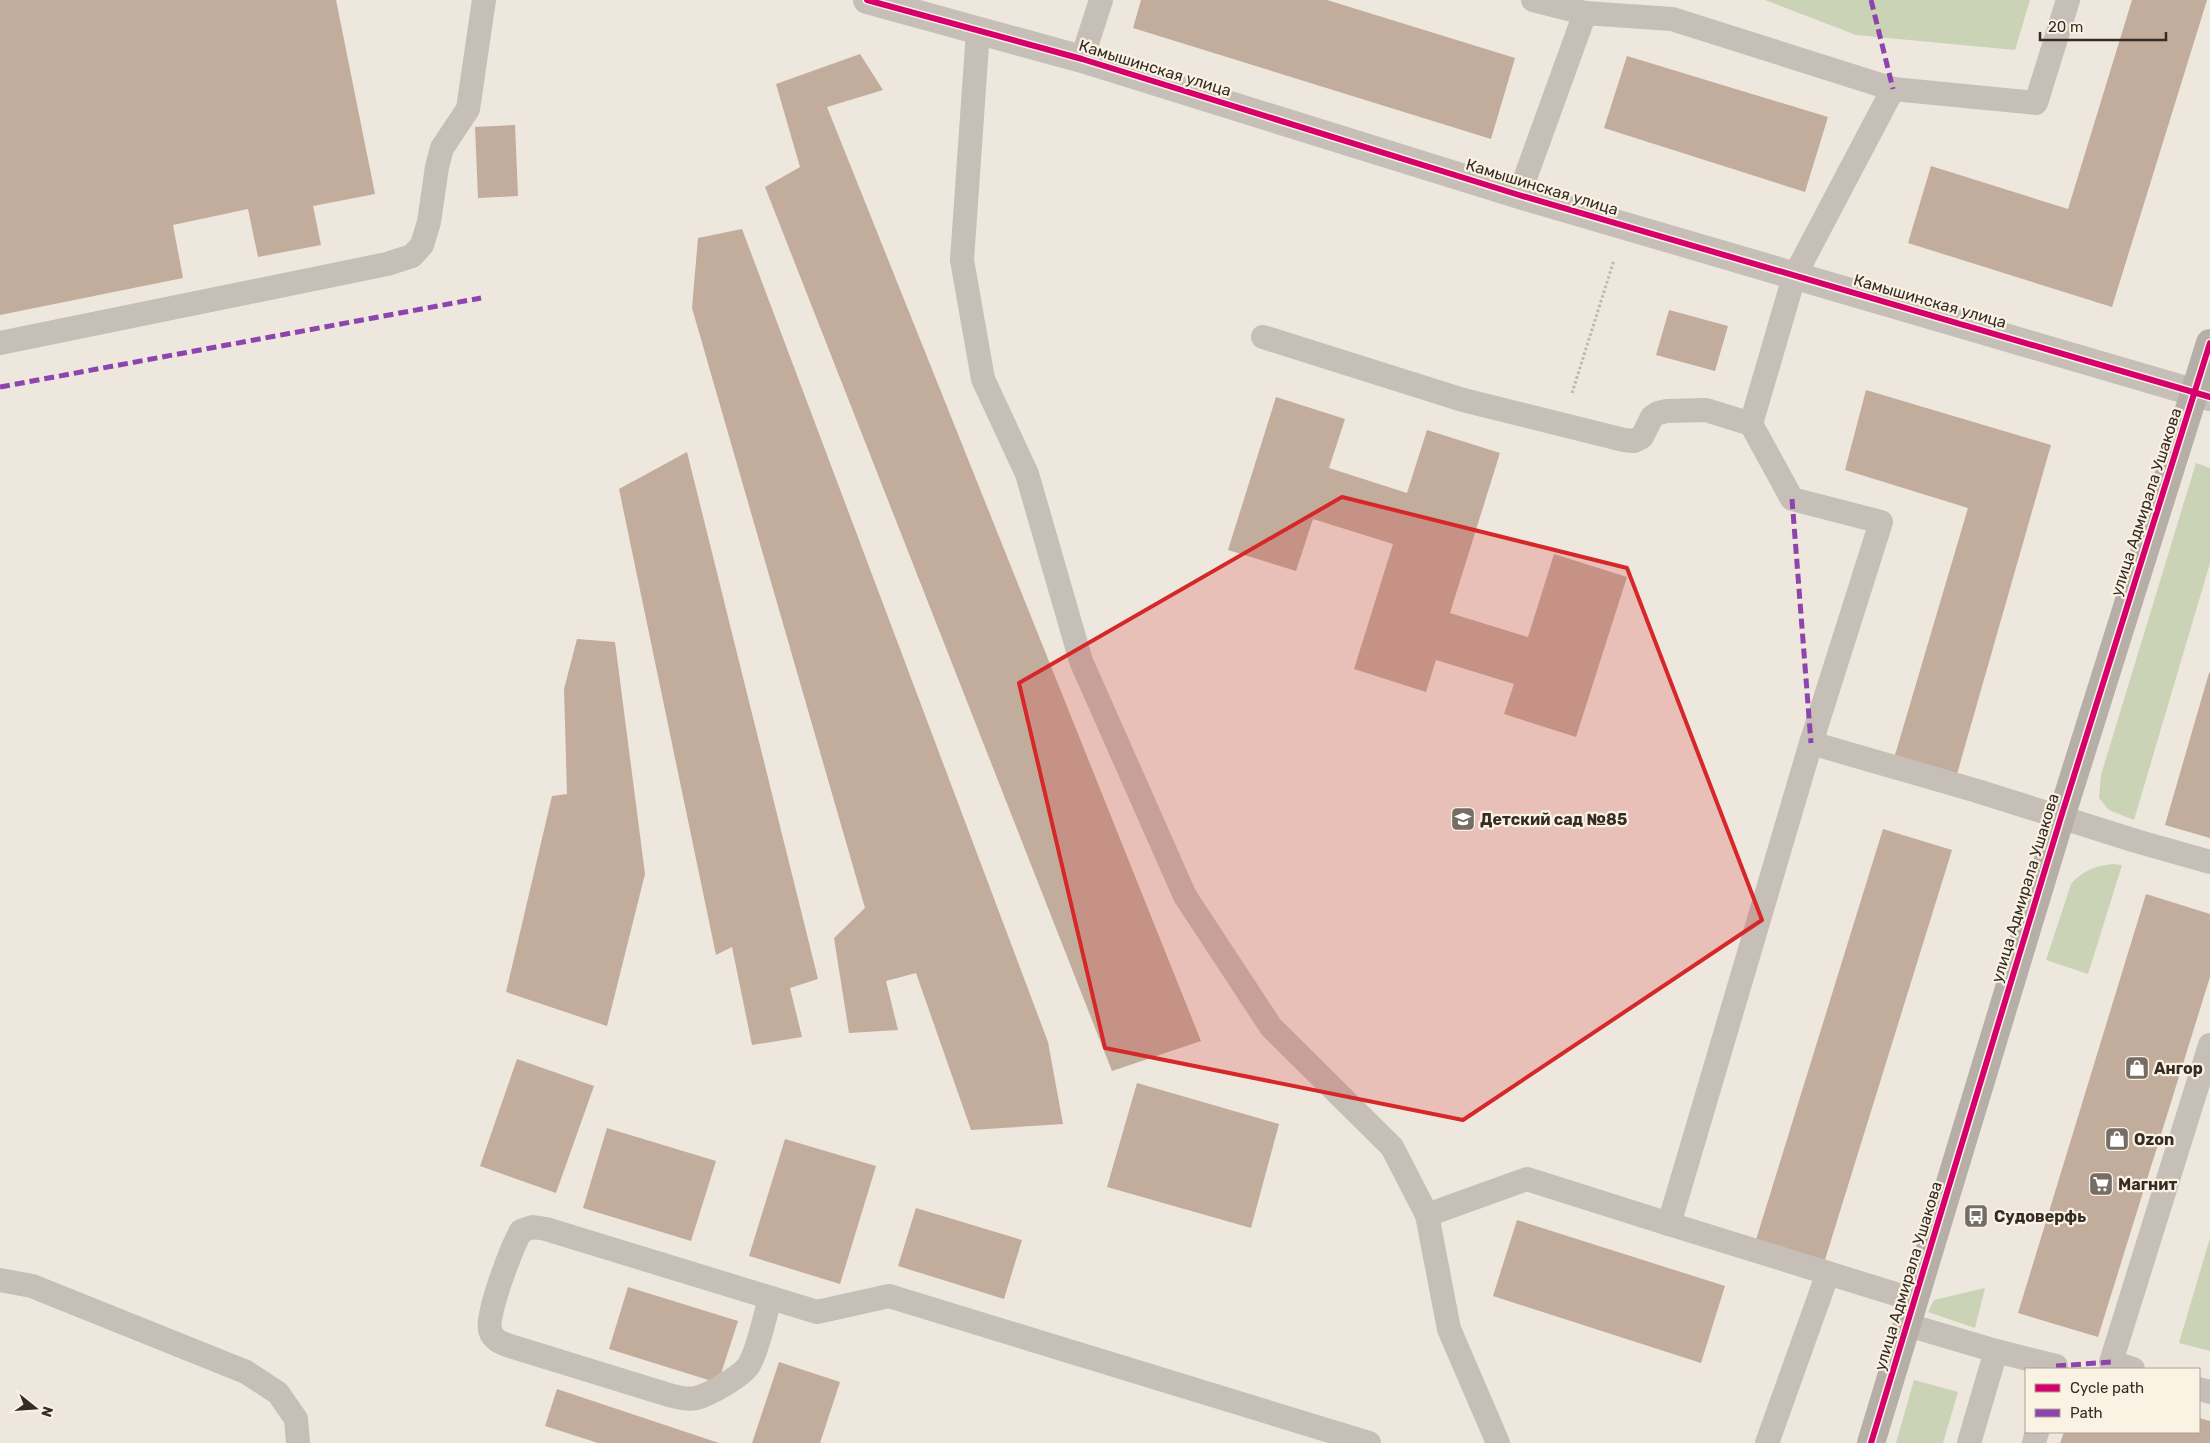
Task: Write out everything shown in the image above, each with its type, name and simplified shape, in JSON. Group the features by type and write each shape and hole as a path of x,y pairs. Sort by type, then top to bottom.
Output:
{"street":[{"name":"Камышинская улица","path":"867,0 897,4 978,31 1082,59 1519,195 2202,395"},
{"name":"улица Адмирала Ушакова","path":"1871,1443 2061,817 2202,395 2210,343"}],"lane":[{"path":"0,343 387,264 412,256 422,245 429,222 437,167 442,148 468,109 484,0"},
{"path":"1082,59 1101,0"},
{"path":"1532,0 1585,13 1675,10 1893,89 2036,104 2068,0"},
{"path":"1519,195 1585,13"},
{"path":"978,31 962,260 983,379 1027,474 1081,661 1185,896 1271,1026 1392,1146 1426,1215 1449,1329 1498,1443"},
{"path":"1751,424 1794,277 1893,89"},
{"path":"1263,338 1462,400 1634,441 1642,437 1652,417 1658,412 1706,410 1751,424 1792,499 1881,522 1811,743 1669,1224"},
{"path":"1811,743 1974,790 2210,862"},
{"path":"2131,1368 2111,1362 2210,1045"},
{"path":"1426,1215 1527,1179 1828,1273 1996,1351 2056,1366 2055,1368"},
{"path":"770,1298 749,1365 737,1377 696,1398 675,1397 497,1342 490,1329 492,1312 512,1247 521,1231 533,1227 817,1312 889,1296 1369,1443"},
{"path":"1767,1443 1828,1273"},
{"path":"0,1280 32,1286 246,1372 278,1393 296,1419 298,1443"},
{"path":"1969,1443 1996,1351"}],"path":[{"path":"1563,424 1615,256"}],"highlighted area":[{"path":"1342,497 1627,568 1762,920 1463,1120 1105,1048 1019,683"}],"green space":[{"path":"1765,0 2030,0 2015,50 1856,35"},
{"path":"2196,463 2210,468 2210,563 2134,820 2109,810 2099,798 2101,775"},
{"path":"2112,864 2122,865 2088,974 2046,960 2071,884 2089,870"},
{"path":"2210,1238 2210,1351 2179,1343"},
{"path":"1985,1288 1975,1328 1928,1312 1934,1300"},
{"path":"1914,1380 1958,1392 1943,1443 1896,1443"}],"building":[{"path":"0,0 336,0 375,194 313,206 321,245 258,257 248,209 173,225 183,278 0,315"},
{"path":"1141,0 1327,0 1515,58 1491,139 1133,28"},
{"path":"2132,0 2207,0 2112,307 1908,243 1931,166 2068,209"},
{"path":"860,54 883,90 827,107 1201,1041 1112,1071 765,187 800,167 776,84"},
{"path":"1627,56 1828,117 1805,192 1604,128"},
{"path":"515,125 518,196 478,198 475,127"},
{"path":"742,229 1048,1042 1063,1124 971,1130 916,973 886,981 898,1030 849,1033 834,938 865,908 692,308 698,238"},
{"path":"1669,310 1728,326 1715,371 1656,355"},
{"path":"1866,390 2051,445 1957,774 1895,755 1968,508 1845,470"},
{"path":"1276,397 1345,419 1329,468 1407,493 1427,430 1500,453 1450,613 1528,637 1554,554 1627,577 1576,737 1504,714 1514,684 1436,660 1426,692 1354,669 1393,544 1313,519 1296,571 1228,550"},
{"path":"687,452 818,979 790,988 802,1037 752,1045 732,947 716,955 619,489"},
{"path":"577,639 615,642 645,874 607,1026 506,992 552,796 567,794 564,689"},
{"path":"2210,673 2210,838 2165,825"},
{"path":"1883,829 1952,850 1824,1263 1755,1243"},
{"path":"2146,894 2210,914 2210,977 2098,1337 2018,1313"},
{"path":"517,1059 594,1086 556,1193 480,1166"},
{"path":"1137,1083 1279,1124 1251,1228 1107,1187"},
{"path":"607,1128 716,1161 691,1241 583,1208"},
{"path":"785,1139 876,1166 840,1284 749,1256"},
{"path":"916,1208 1022,1240 1004,1299 898,1266"},
{"path":"1517,1220 1725,1286 1701,1363 1493,1296"},
{"path":"628,1287 738,1321 718,1383 609,1349"},
{"path":"779,1362 840,1382 820,1443 752,1443"},
{"path":"557,1389 719,1443 598,1443 545,1426"},
{"path":"2200,1418 2210,1421 2210,1443 2060,1443 2064,1433 2200,1433"}],"marked path":[{"path":"1871,0 1893,89"},
{"path":"0,387 481,298"},
{"path":"1792,499 1811,743"},
{"path":"2056,1366 2111,1362"}],"cycle path":[{"path":"867,0 1082,59 1519,195 2210,397"},
{"path":"1871,1443 2061,817 2210,343"}],"place":[{"name":"Детский сад №85","path":"1463,819"},
{"name":"Ангор","path":"2137,1068"},
{"name":"Ozon","path":"2117,1139"},
{"name":"Магнит","path":"2101,1184"},
{"name":"Судоверфь","path":"1976,1216"}]}
